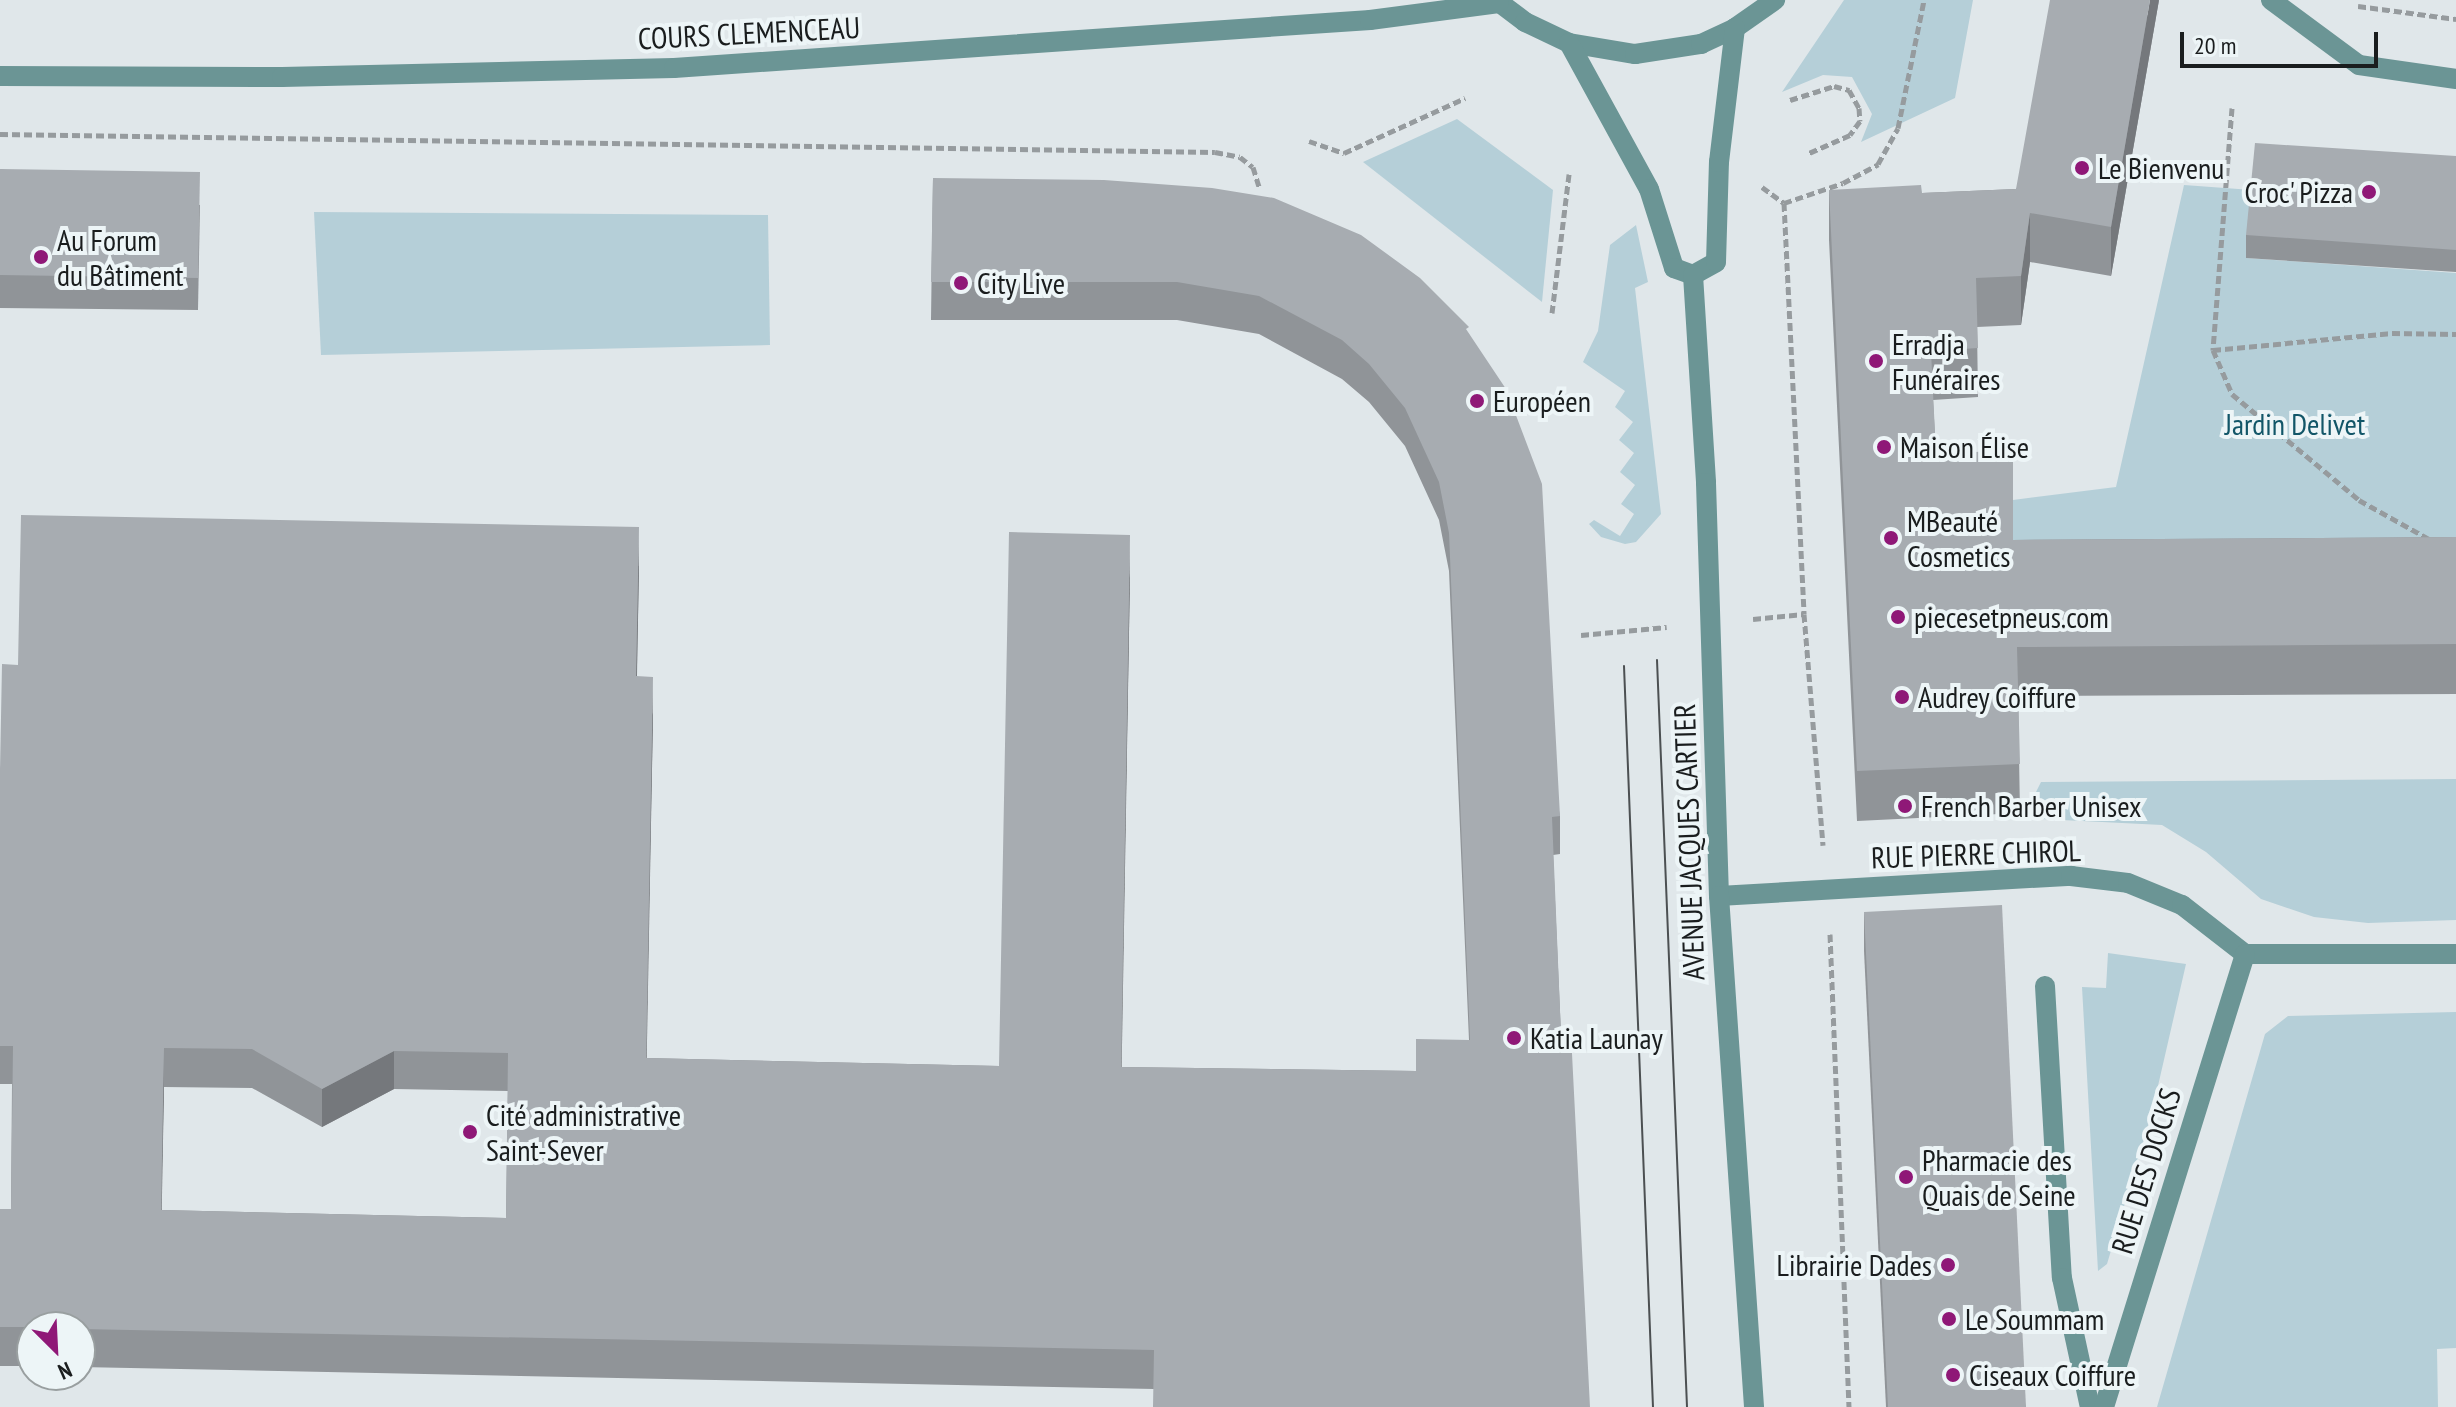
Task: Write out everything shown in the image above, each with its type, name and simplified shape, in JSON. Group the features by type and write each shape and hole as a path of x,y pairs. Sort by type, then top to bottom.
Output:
{"street":[{"path":"1498,2 1569,43 1622,53 1661,52 1701,44 1735,28 1775,0"},
{"path":"2271,0 2359,65 2456,79"},
{"name":"COURS CLEMENCEAU","path":"0,76 282,77 674,68 1370,20 1498,2"},
{"path":"1569,43 1649,189 1674,268 1693,275 1716,262 1719,162 1735,28"},
{"name":"AVENUE JACQUES CARTIER","path":"1693,275 1706,483 1719,896 1754,1407"},
{"name":"RUE PIERRE CHIROL","path":"1719,896 2071,876 2128,883 2182,905 2245,954"},
{"path":"2245,954 2456,954"},
{"name":"RUE DES DOCKS","path":"2104,1407 2245,954"},
{"name":"RUE DES DOCKS","path":"2045,986 2062,1278 2090,1407"}],"path":[{"path":"1825,858 1804,614 1784,203 1843,183 1878,164 1898,128 1924,0"},
{"path":"2351,5 2456,19"},
{"path":"1790,100 1834,86 1849,90 1859,108 1860,121 1850,135 1809,153"},
{"path":"1309,141 1344,153 1465,98"},
{"path":"2232,108 2213,350 2232,394 2359,500 2442,546"},
{"path":"0,134 1203,151 1240,157 1253,167 1259,187"},
{"path":"1552,313 1569,174"},
{"path":"2213,350 2392,333 2456,334"},
{"path":"1830,922 1849,1407"}],"green space":[{"path":"1844,0 1973,0 1955,98 1861,142 1872,114 1852,77 1823,75 1782,92"},
{"path":"1457,119 1553,190 1542,302 1363,162"},
{"name":"Jardin Delivet","path":"2184,185 2252,190 2246,258 2456,273 2456,586 2013,590 2013,500 2116,487"},
{"path":"314,212 768,215 770,345 321,355"},
{"path":"1636,225 1648,282 1635,288 1661,514 1636,542 1625,544 1601,537 1589,524 1594,520 1620,536 1634,514 1621,504 1635,485 1620,472 1634,453 1619,440 1633,422 1615,407 1625,391 1583,362 1598,331 1610,245"},
{"path":"2456,779 2456,920 2368,923 2314,917 2261,899 2206,852 2162,825 2023,818 2041,782"},
{"path":"2108,953 2186,964 2152,1112 2107,1264 2098,1271 2082,987 2106,988"},
{"path":"2456,1012 2456,1348 2437,1349 2438,1407 2157,1407 2265,1034 2288,1016"}],"building":[{"path":"2050,0 2150,0 2111,227 2030,213 2021,276 1976,278 1978,348 1931,351 1936,454 2013,450 2013,540 2456,537 2456,644 2017,647 2020,764 1857,771 1829,190 1921,185 1922,193 2016,189"},
{"path":"2255,143 2456,156 2456,250 2246,235"},
{"path":"0,169 200,172 198,278 0,275"},
{"path":"933,178 1104,180 1212,188 1274,198 1361,235 1420,278 1469,327 1466,329 1506,389 1542,484 1560,816 1552,817 1561,1034 1571,1034 1590,1407 1153,1407 1154,1350 96,1329 96,1311 16,1311 16,1327 0,1327 0,1209 11,1209 13,1046 0,1046 2,664 18,665 21,515 639,527 636,676 653,677 646,1058 999,1066 1009,532 1130,535 1121,1067 1416,1071 1416,1039 1470,1040 1449,533 1439,482 1405,408 1369,364 1342,340 1259,296 1177,282 931,282","holes":["164,1048 252,1049 322,1089 394,1051 508,1053 506,1218 161,1210"]},
{"path":"2002,905 2026,1407 1888,1407 1864,912"}],"tram line":[{"path":"1657,660 1687,1407"},
{"path":"1624,666 1653,1407"}],"place":[{"name":"Le Bienvenu","path":"2082,168"},
{"name":"Croc' Pizza","path":"2369,192"},
{"name":"Au Forum du Bâtiment","path":"41,257"},
{"name":"City Live","path":"961,283"},
{"name":"Erradja Funéraires","path":"1876,361"},
{"name":"Européen","path":"1477,401"},
{"name":"Maison Élise","path":"1884,447"},
{"name":"MBeauté Cosmetics","path":"1891,538"},
{"name":"piecesetpneus.com","path":"1898,617"},
{"name":"Audrey Coiffure","path":"1902,697"},
{"name":"French Barber Unisex","path":"1905,806"},
{"name":"Katia Launay","path":"1514,1038"},
{"name":"Cité administrative Saint-Sever","path":"470,1132"},
{"name":"Pharmacie des Quais de Seine","path":"1906,1177"},
{"name":"Librairie Dades","path":"1948,1265"},
{"name":"Le Soummam","path":"1949,1319"},
{"name":"Ciseaux Coiffure","path":"1953,1375"}]}
